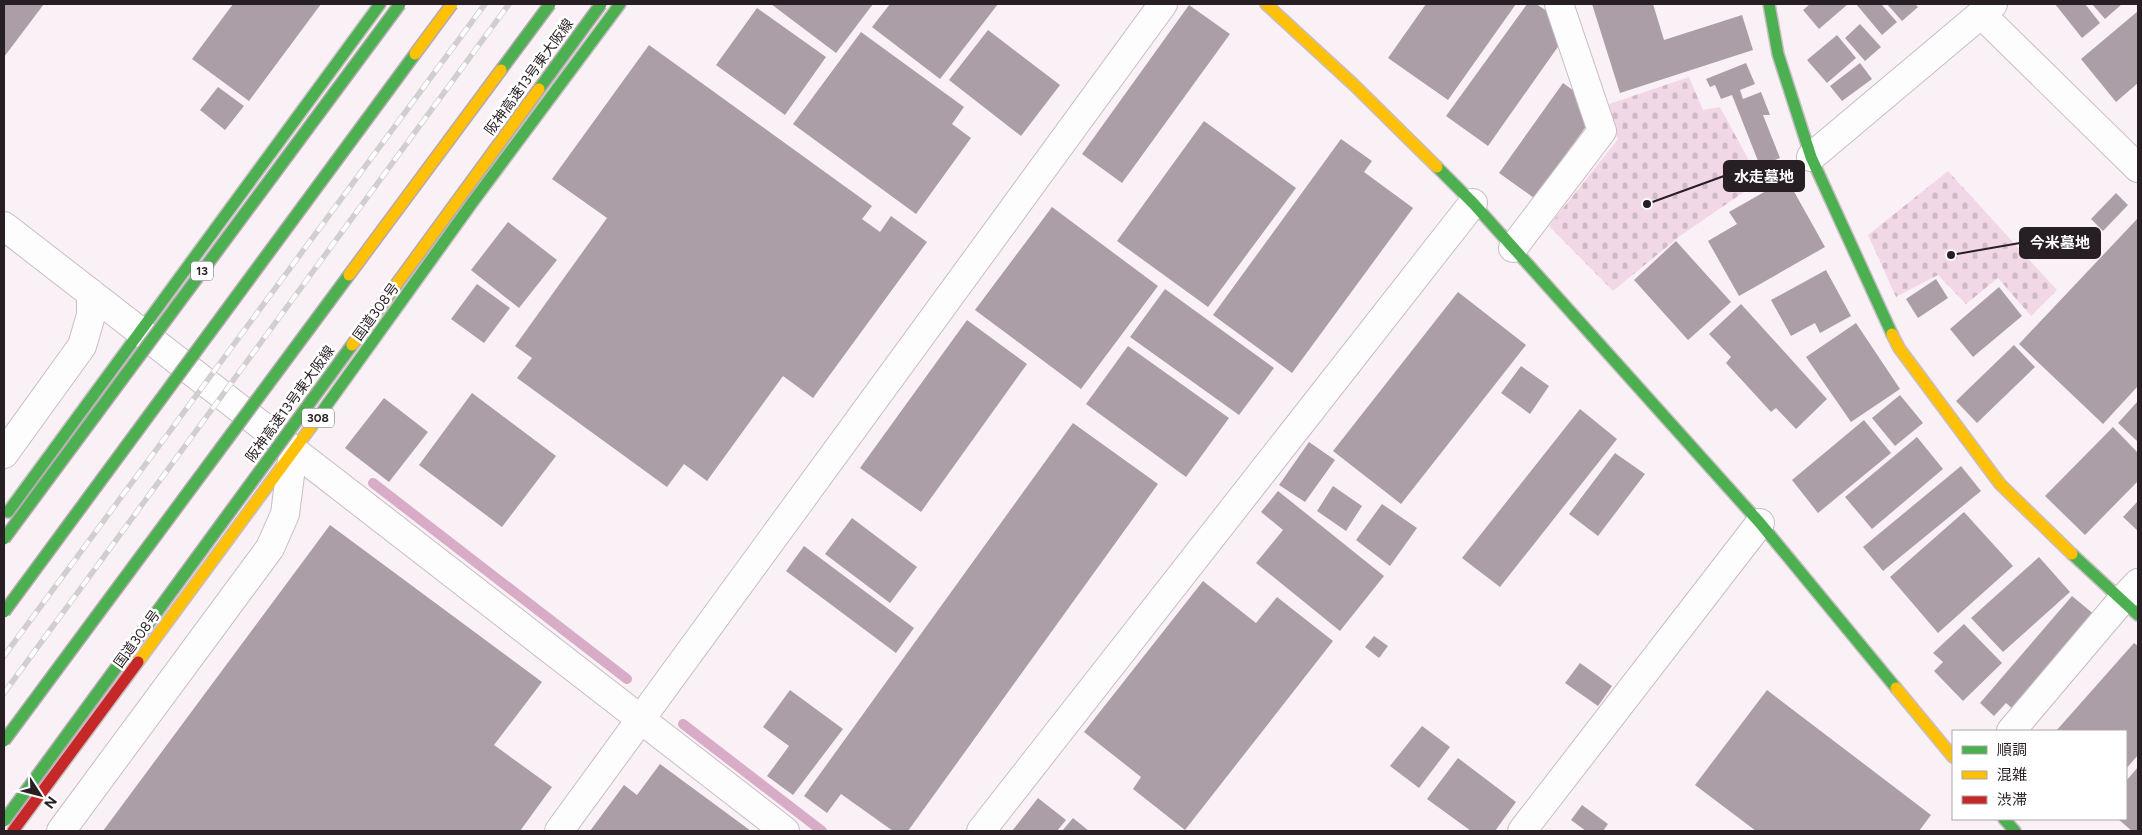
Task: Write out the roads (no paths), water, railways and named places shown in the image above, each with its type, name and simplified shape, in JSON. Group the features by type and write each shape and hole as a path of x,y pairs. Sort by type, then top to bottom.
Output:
{"main road":[{"path":"4,517 380,4"},
{"name":"13","path":"4,539 400,4"},
{"path":"4,612 452,4"},
{"path":"4,741 550,4"},
{"name":"阪神高速13号東大阪線","path":"4,821 601,4"},
{"name":"国道308号","path":"13,831 293,452 472,203 620,4"},
{"path":"1266,4 1354,85 1473,203 1760,523 1952,756"},
{"path":"1769,4 1778,54 1812,157 1899,348 2000,484 2132,600"},
{"path":"2005,820 2015,831"}],"street":[{"path":"559,831 1163,4"},
{"path":"1513,248 1602,131 1559,4"},
{"path":"1812,157 1987,9 2138,168"},
{"path":"981,831 1473,203"},
{"path":"4,226 140,330 293,452 785,831"},
{"path":"4,454 50,393 85,340 91,315 91,293"},
{"path":"50,393 85,406"},
{"path":"61,831 270,548 285,514 293,452"},
{"path":"1522,831 1760,523"},
{"path":"2013,730 2132,600"}],"waterway":[{"path":"373,483 627,679"},
{"path":"683,724 822,831"}],"railway":[{"path":"4,656 485,4"},
{"path":"4,693 509,4"}],"place":[{"name":"水走墓地","path":"1647,204"},
{"name":"今米墓地","path":"1951,255"}]}
